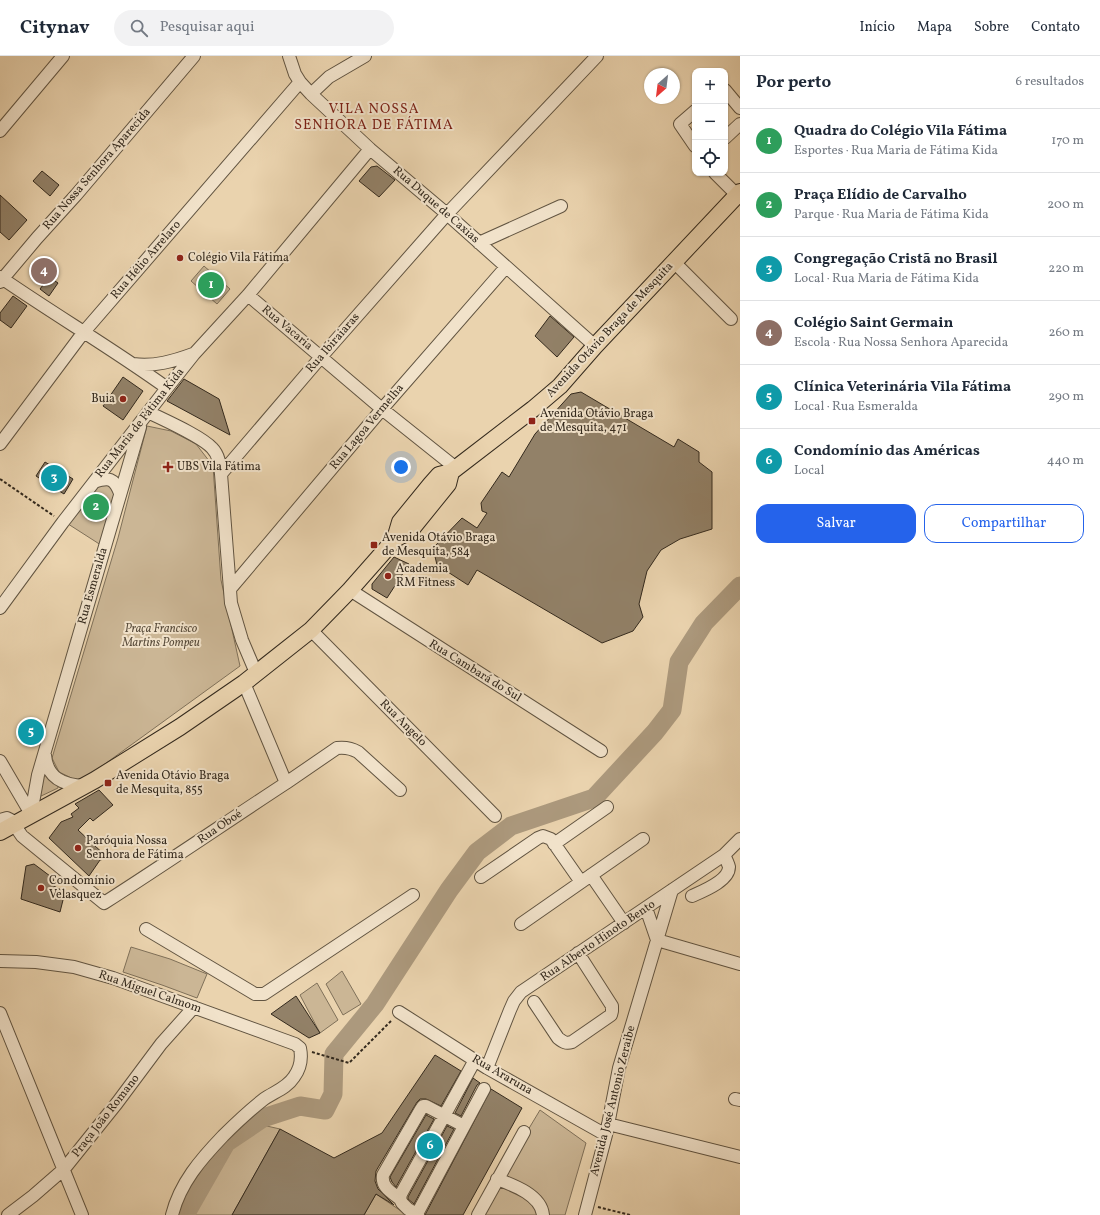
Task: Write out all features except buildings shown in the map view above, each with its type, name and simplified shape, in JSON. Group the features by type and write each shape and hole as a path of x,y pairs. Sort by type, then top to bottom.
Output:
{"main road":[{"name":"Avenida Otávio Braga de Mesquita","path":"0,832 7,822 31,814 84,786 180,727 250,678 311,630 350,590 395,539 400,522 439,475 453,470 560,386 595,346 738,194"}],"street":[{"path":"0,131 63,56"},
{"name":"Rua Nossa Senhora Aparecida","path":"1,279 76,195 194,56"},
{"name":"Rua Duque de Caxias","path":"289,56 300,82 311,94 370,149 447,214 595,346"},
{"path":"311,94 329,77 365,56"},
{"name":"Rua Ibiraiaras","path":"221,474 321,357 447,214 597,56"},
{"name":"Rua Hélio Arrelaro","path":"0,444 83,333 300,82"},
{"path":"728,94 740,108"},
{"path":"692,114 680,124 692,142"},
{"path":"728,135 740,124"},
{"name":"Rua Maria de Fátima Kida","path":"0,608 63,522 194,354 248,295 370,149"},
{"path":"718,176 738,194"},
{"path":"479,243 561,206"},
{"path":"674,262 731,319"},
{"name":"Rua Lagoa Vermelha","path":"231,588 382,409 506,267"},
{"path":"1,279 133,364 167,388"},
{"name":"Rua Vacaria","path":"248,295 453,470"},
{"name":"Rua Maria de Fátima Kida","path":"133,364 160,364 194,354"},
{"path":"145,416 204,441 213,449 219,461 231,588 231,603 242,640 250,678 286,783 337,748 344,747 352,748 358,752 400,790"},
{"name":"Rua Esmeralda","path":"31,814 38,775 120,493 145,416"},
{"path":"94,482 103,479 114,482 120,493"},
{"name":"Rua Cambará do Sul","path":"350,590 601,751"},
{"name":"Rua Angelo","path":"311,630 495,816"},
{"path":"45,752 46,766 55,777 63,783 84,786"},
{"path":"0,761 31,814"},
{"path":"8,774 17,782 23,784 28,784 38,775"},
{"name":"Rua Oboé","path":"7,822 104,903 178,856 227,821 286,783"},
{"path":"554,844 608,807"},
{"path":"481,877 538,838 542,836 547,837 551,839 586,878 624,923"},
{"path":"520,924 643,839"},
{"name":"Rua Alberto Hinoto Bento","path":"487,1068 510,1010 517,997 578,953 724,855 740,839"},
{"path":"692,896 721,881 726,876 729,868 724,855"},
{"name":"Avenida José Antonio Zeraibe","path":"586,1210 607,1129 619,1068 672,890"},
{"path":"146,928 255,994 264,994 413,895"},
{"path":"646,908 657,940 740,964"},
{"path":"534,1002 562,1042 572,1042 611,1015 612,1006 578,953"},
{"name":"Rua Miguel Calmom","path":"0,961 36,962 74,967 112,978 295,1044 300,1048 301,1059 293,1078 286,1085 266,1098 239,1120 209,1150 191,1172 179,1194 172,1215"},
{"name":"Praça João Romano","path":"8,1215 64,1169 117,1103 161,1044 194,1007"},
{"path":"0,1012 82,1215"},
{"name":"Rua Araruna","path":"399,1012 487,1068 607,1129 740,1157"},
{"path":"400,1199 401,1194 475,1060"},
{"path":"464,1126 430,1107 423,1106 383,1175 382,1181 384,1186 400,1199 408,1209 417,1215 484,1089"},
{"path":"478,1215 524,1132"},
{"path":"497,1179 518,1186 534,1199 542,1210 543,1215"}],"path":[{"path":"0,479 63,522"},
{"path":"325,1056 349,1063 399,1012"},
{"path":"586,1210 630,1215"}],"green space":[{"path":"204,266 230,289 217,304 191,281"},
{"name":"Praça Francisco Martins Pompeu","path":"147,426 171,431 196,444 213,466 221,580 240,666 80,782 59,772 52,758 118,538"},
{"path":"102,480 117,493 104,547 65,522"},
{"path":"43,768 58,784 58,788 39,797"},
{"path":"131,947 170,959 207,974 197,998 123,972"},
{"path":"342,971 361,1004 343,1015 326,984"},
{"path":"317,983 338,1020 320,1033 300,995"},
{"path":"540,1110 586,1143 565,1215 477,1215"},
{"path":"240,1120 280,1129 232,1215 174,1215 175,1206"},
{"path":"376,1194 407,1215 364,1215"}],"waterway":[{"path":"185,1215 226,1143 263,1118 300,1106 325,1110 333,1094 334,1054 375,1004 449,890 477,852 511,826 594,798 655,732 672,710 679,662 704,623 740,586"}],"place":[{"name":"Colégio Vila Fátima","path":"180,258"},
{"name":"Colégio Saint Germain","path":"44,271"},
{"name":"Quadra do Colégio Vila Fátima","path":"211,285"},
{"name":"Buia","path":"123,399"},
{"name":"Avenida Otávio Braga de Mesquita, 471","path":"532,421"},
{"name":"UBS Vila Fátima","path":"168,467"},
{"name":"Congregação Cristã no Brasil","path":"54,478"},
{"name":"Praça Elídio de Carvalho","path":"96,507"},
{"name":"Avenida Otávio Braga de Mesquita, 584","path":"374,545"},
{"name":"Academia RM Fitness","path":"388,576"},
{"name":"Clínica Veterinária Vila Fátima","path":"31,732"},
{"name":"Avenida Otávio Braga de Mesquita, 855","path":"108,783"},
{"name":"Paróquia Nossa Senhora de Fátima","path":"78,848"},
{"name":"Condomínio Velasquez","path":"41,888"},
{"name":"Condomínio das Américas","path":"430,1146"}],"district":[{"name":"VILA NOSSA SENHORA DE FÁTIMA","path":"374,118"}]}
